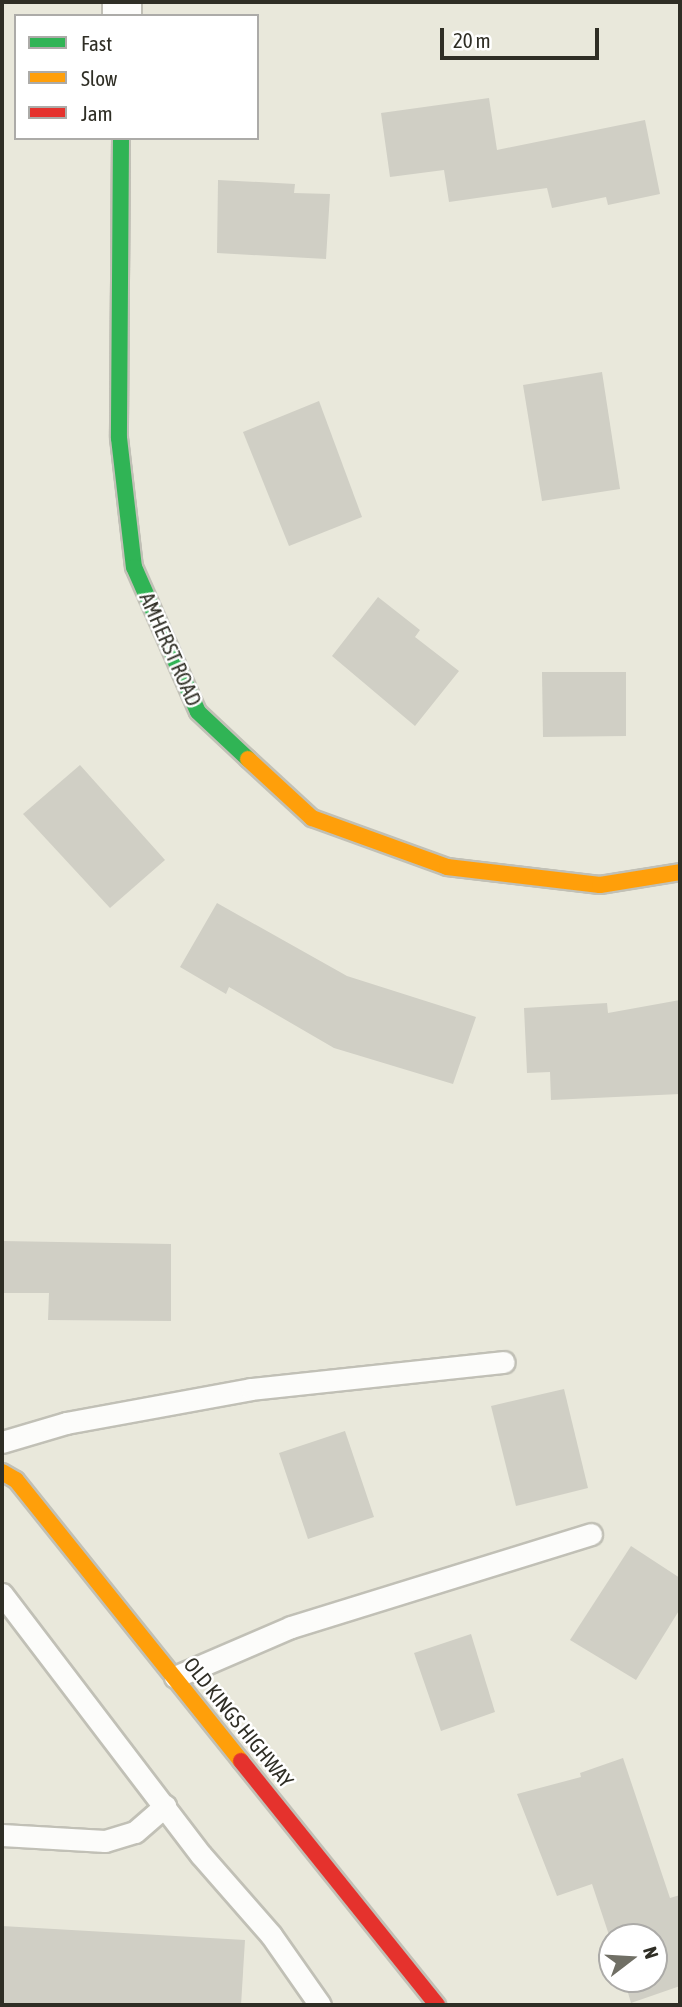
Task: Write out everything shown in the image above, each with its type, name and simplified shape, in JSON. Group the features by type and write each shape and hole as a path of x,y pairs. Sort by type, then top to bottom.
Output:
{"street":[{"name":"AMHERST ROAD","path":"121,140 119,438 134,567 198,712 312,818 447,867 600,885 680,872"},
{"name":"OLD KINGS HIGHWAY","path":"2,1472 16,1480 437,2005"}],"lane":[{"path":"2,1442 66,1423 251,1389 504,1362"},
{"path":"175,1677 291,1627 591,1534"},
{"path":"2,1594 164,1806 271,1935 320,2005"},
{"path":"2,1835 105,1841 135,1832 164,1806"}],"building":[{"path":"489,98 497,150 645,120 660,194 608,205 606,197 552,208 547,188 449,202 444,170 390,177 381,113"},
{"path":"218,180 295,184 294,193 330,194 326,259 217,253"},
{"path":"602,372 620,489 542,501 523,385"},
{"path":"319,401 362,517 289,546 243,432"},
{"path":"378,597 420,630 415,637 459,671 415,726 332,656"},
{"path":"542,672 626,672 626,736 543,737"},
{"path":"80,765 165,860 110,908 23,814"},
{"path":"217,903 347,976 476,1017 453,1084 334,1048 229,987 226,994 180,967"},
{"path":"680,1000 680,1094 551,1100 550,1072 527,1073 524,1008 607,1003 608,1013"},
{"path":"2,1241 171,1244 171,1321 48,1320 49,1293 2,1293"},
{"path":"564,1389 588,1488 516,1506 491,1406"},
{"path":"345,1431 374,1517 308,1539 279,1453"},
{"path":"631,1546 680,1578 680,1609 636,1680 570,1640"},
{"path":"471,1634 495,1712 441,1731 414,1653"},
{"path":"623,1758 670,1898 680,1895 680,1986 668,1990 668,1923 605,1923 592,1884 557,1896 517,1794 581,1777 580,1773"},
{"path":"2,1926 245,1940 241,2005 2,2005"},
{"path":"628,1993 660,1993 631,2003"}],"traffic: fast":[{"path":"121,140 119,438 134,567 198,712 248,759"}],"traffic: slow":[{"path":"248,759 312,818 447,867 600,885 680,872"},
{"path":"2,1472 16,1480 241,1761"}],"traffic: jam":[{"path":"241,1761 437,2005"}]}
